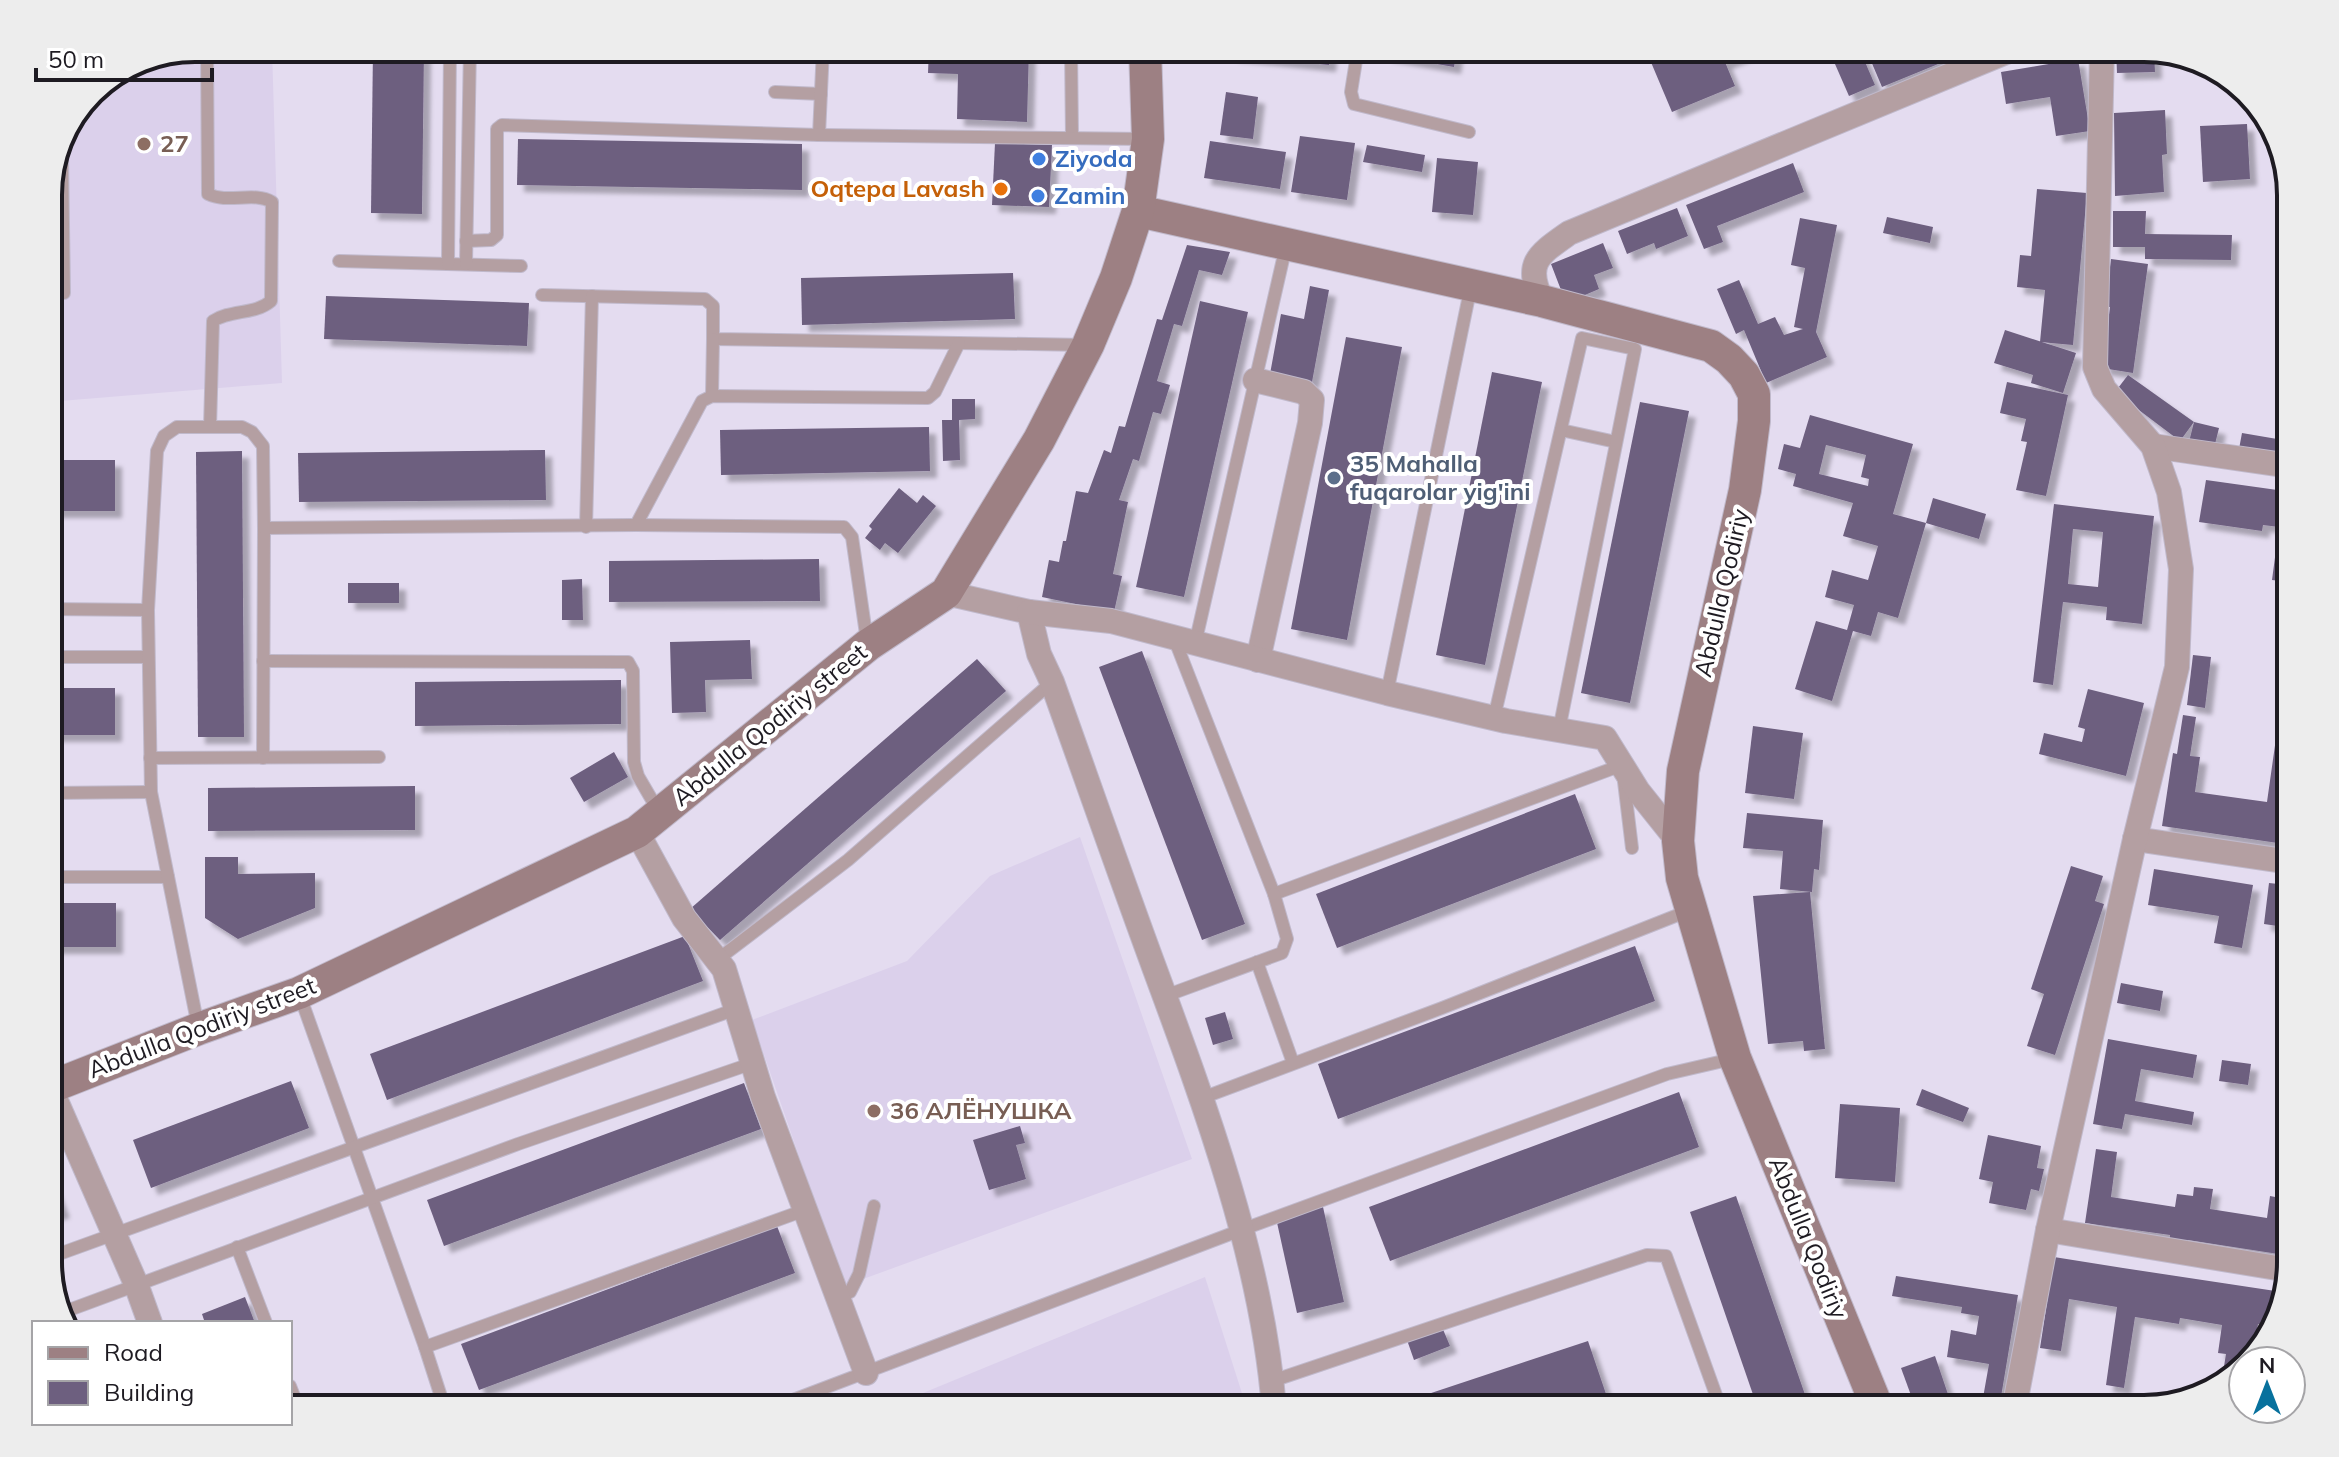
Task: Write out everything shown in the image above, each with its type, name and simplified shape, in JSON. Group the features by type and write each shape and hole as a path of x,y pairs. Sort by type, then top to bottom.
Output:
{"street":[{"name":"Abdulla Qodiriy street","path":"62,1082 299,993 649,823 868,645 946,593 1039,440 1088,345 1116,278 1138,211 1148,139 1145,62"},
{"path":"1542,301 1533,282 1535,266 1540,255 1569,233 1982,62"},
{"path":"2017,1395 2048,1230 2135,839 2177,667 2181,569 2169,492 2153,446 2104,389 2095,367 2102,62"},
{"name":"Abdulla Qodiriy","path":"1138,211 1542,301 1610,332 1711,346 1744,375 1754,394 1754,421 1745,490 1683,771 1678,841 1682,878 1735,1058 1872,1395"},
{"path":"1255,380 1304,392 1312,400 1310,423 1258,660"},
{"path":"2153,446 2277,464"},
{"path":"946,593 1029,612 1111,621 1387,693 1494,718 1605,738 1638,791 1678,841"},
{"path":"1029,612 1039,654 1052,682 1202,1098 1241,1230 1271,1359 1273,1395"},
{"path":"649,823 684,918 724,969 753,1063 866,1373"},
{"path":"2135,839 2277,860"},
{"path":"62,1116 149,1321"},
{"path":"2048,1230 2277,1268"}],"lane":[{"path":"207,62 208,194 216,198 265,198 272,202 271,301 263,307 221,316 213,321 210,427"},
{"path":"448,264 450,62"},
{"path":"466,264 470,62"},
{"path":"819,135 822,62"},
{"path":"1071,62 1072,138"},
{"path":"1356,62 1351,92 1354,104 1469,132"},
{"path":"775,92 821,94"},
{"path":"466,241 491,240 497,235 497,129 502,125 819,135 1148,139"},
{"path":"62,185 64,293"},
{"path":"1165,996 1282,953 1287,939 1185,641 1255,380 1286,246"},
{"path":"339,261 521,266"},
{"path":"1387,693 1471,286"},
{"path":"542,295 705,299 713,306 712,396"},
{"path":"586,527 592,296"},
{"path":"1494,718 1582,338 1610,332 1635,349 1559,730"},
{"path":"713,339 1088,345"},
{"path":"636,525 702,401 712,396 928,398 935,392 959,343"},
{"path":"198,1029 151,792 148,610 157,451 164,436 177,427 242,427 252,432 263,446 263,758"},
{"path":"1561,430 1616,442"},
{"path":"264,528 844,527 852,537 868,645"},
{"path":"62,609 148,610"},
{"path":"62,657 148,657"},
{"path":"263,661 628,662 633,671 634,762 649,823"},
{"path":"717,960 848,860 1052,682"},
{"path":"150,758 379,757"},
{"path":"1274,894 1622,765 1632,848"},
{"path":"62,793 151,792"},
{"path":"62,877 168,877"},
{"path":"1202,1098 1531,974 1690,910"},
{"path":"1257,962 1293,1063"},
{"path":"299,993 440,1395"},
{"path":"62,1253 736,1009"},
{"path":"807,1395 1241,1230 1667,1074 1735,1058"},
{"path":"71,1309 518,1144 753,1063"},
{"path":"838,1297 850,1292 859,1274 874,1206"},
{"path":"425,1347 805,1210"},
{"path":"237,1247 265,1321"},
{"path":"1272,1381 1647,1255 1666,1256 1716,1395"}],"shaded area":[{"path":"195,62 272,62 282,383 62,401 62,187 65,169 72,144 84,121 121,84 144,72"},
{"path":"1080,837 1192,1159 844,1286 752,1020 907,961 990,876"},
{"path":"1205,1277 1243,1395 918,1395"}],"building":[{"path":"373,62 424,62 422,214 371,213"},
{"path":"928,62 1029,62 1027,122 957,119 958,74 928,73"},
{"path":"1300,62 1329,62 1329,65"},
{"path":"1425,62 1455,62 1454,67"},
{"path":"1651,62 1725,62 1735,86 1672,112"},
{"path":"1834,62 1865,62 1875,85 1849,96"},
{"path":"1871,62 1943,62 1882,87"},
{"path":"2078,62 2090,131 2056,136 2050,97 2006,104 2001,72"},
{"path":"2117,62 2155,63 2155,72 2117,73"},
{"path":"1226,92 1258,97 1253,139 1220,135"},
{"path":"2165,110 2167,154 2162,155 2164,192 2115,196 2114,113"},
{"path":"2247,124 2250,179 2203,182 2200,126"},
{"path":"1300,136 1355,143 1347,200 1291,192"},
{"path":"518,139 802,144 802,190 517,185"},
{"path":"1210,141 1286,152 1280,189 1204,178"},
{"path":"995,143 1052,145 1049,207 992,205"},
{"path":"1367,145 1425,155 1422,172 1363,162"},
{"path":"1437,158 1478,162 1473,215 1432,212"},
{"path":"1793,163 1804,192 1717,226 1723,242 1704,249 1686,205"},
{"path":"2037,189 2087,193 2073,345 2040,342 2045,290 2017,287 2020,255 2031,256"},
{"path":"1677,208 1688,236 1656,249 1654,243 1627,254 1618,231"},
{"path":"2113,211 2146,211 2145,234 2232,235 2231,260 2145,259 2145,247 2113,247"},
{"path":"1887,217 1933,227 1930,243 1883,233"},
{"path":"1800,218 1837,225 1816,332 1827,357 1766,383 1744,330 1736,334 1717,289 1739,280 1758,324 1775,317 1784,335 1803,329 1794,327 1805,268 1791,265"},
{"path":"1603,243 1613,268 1594,275 1599,289 1566,303 1551,264"},
{"path":"1187,245 1230,252 1222,275 1199,270 1182,326 1174,324 1157,381 1170,385 1161,414 1153,412 1139,461 1133,459 1119,500 1128,502 1113,574 1122,576 1114,612 1042,597 1049,560 1059,562 1063,541 1066,541 1076,491 1088,493 1104,450 1111,453 1119,426 1125,427 1157,319 1162,320"},
{"path":"2111,259 2148,264 2133,373 2102,368 2110,307 2105,307"},
{"path":"1013,273 1015,319 802,325 801,278"},
{"path":"1310,286 1329,290 1312,382 1270,374 1281,314 1304,319"},
{"path":"326,296 529,303 527,346 324,339"},
{"path":"1200,301 1248,312 1184,597 1136,587"},
{"path":"2005,330 2076,353 2063,393 2031,383 2033,375 1994,363"},
{"path":"1346,337 1402,347 1347,640 1291,629"},
{"path":"1492,372 1542,382 1485,665 1436,655"},
{"path":"2128,375 2194,422 2180,441 2115,392"},
{"path":"2007,382 2068,395 2046,496 2016,490 2027,442 2021,441 2026,419 2000,413"},
{"path":"952,399 975,399 975,419 959,420 960,460 943,461 942,420 952,420"},
{"path":"1640,402 1689,411 1630,703 1581,693"},
{"path":"1810,415 1913,444 1893,514 1926,523 1898,618 1878,612 1871,636 1853,631 1832,701 1795,689 1816,621 1847,630 1854,605 1825,597 1832,570 1868,580 1878,546 1843,536 1853,503 1793,486 1796,474 1778,469 1784,444 1800,448","holes":["1826,445 1866,455 1861,477 1869,479 1868,486 1819,474"]},
{"path":"2194,422 2219,428 2214,448 2189,442"},
{"path":"929,427 930,471 721,475 720,430"},
{"path":"2242,433 2277,439 2277,455 2239,449"},
{"path":"545,450 546,500 299,502 298,453"},
{"path":"242,451 244,737 198,737 196,452"},
{"path":"62,460 115,460 115,511 62,511"},
{"path":"2206,480 2277,490 2277,527 2263,525 2262,531 2199,522"},
{"path":"899,488 917,503 923,495 936,506 898,553 885,543 880,550 865,538 872,529 869,526"},
{"path":"1933,498 1986,514 1979,539 1926,523"},
{"path":"2054,504 2154,516 2142,624 2106,620 2107,607 2063,602 2053,685 2033,682","holes":["2073,529 2103,532 2098,587 2068,584"]},
{"path":"2277,542 2277,581 2272,580"},
{"path":"819,559 820,601 609,602 609,561"},
{"path":"582,579 583,620 562,620 562,580"},
{"path":"348,583 399,583 399,603 348,603"},
{"path":"750,640 752,679 705,680 706,712 672,713 670,642"},
{"path":"1142,651 1245,924 1202,940 1099,667"},
{"path":"2193,655 2211,657 2205,708 2187,705"},
{"path":"977,659 1006,691 720,940 690,909"},
{"path":"621,680 621,724 415,726 415,682"},
{"path":"62,688 115,688 115,735 62,735"},
{"path":"2088,689 2144,703 2126,776 2039,754 2044,733 2082,742 2085,729 2078,727"},
{"path":"2183,715 2196,717 2190,756 2200,757 2195,792 2267,802 2277,731 2277,843 2162,826 2173,753 2177,754"},
{"path":"1753,726 1803,733 1794,799 1745,793"},
{"path":"614,752 628,777 584,802 570,778"},
{"path":"415,786 415,830 208,831 208,788"},
{"path":"1575,794 1596,849 1337,948 1316,894"},
{"path":"1747,813 1823,820 1819,870 1814,869 1812,892 1780,889 1783,851 1743,848"},
{"path":"205,857 238,857 238,874 315,873 315,908 238,939 205,918"},
{"path":"2071,866 2103,876 2095,901 2104,904 2055,1055 2027,1046 2044,994 2031,989"},
{"path":"2154,869 2253,885 2242,948 2214,943 2219,916 2148,905"},
{"path":"2269,883 2277,884 2277,926 2264,924"},
{"path":"1810,892 1825,1049 1804,1051 1803,1041 1768,1044 1753,896"},
{"path":"62,903 116,903 116,947 62,947"},
{"path":"685,936 703,981 387,1100 370,1054"},
{"path":"1635,946 1655,1001 1338,1119 1318,1064"},
{"path":"2121,983 2163,991 2160,1011 2117,1003"},
{"path":"1225,1012 1233,1039 1213,1045 1205,1018"},
{"path":"2108,1039 2197,1055 2193,1078 2141,1069 2135,1101 2194,1112 2192,1125 2125,1114 2122,1129 2093,1124"},
{"path":"2222,1060 2251,1064 2248,1085 2219,1081"},
{"path":"291,1081 309,1128 151,1188 133,1140"},
{"path":"744,1083 761,1129 444,1246 427,1200"},
{"path":"1922,1089 1969,1108 1963,1122 1916,1105"},
{"path":"1679,1092 1699,1147 1390,1261 1369,1207"},
{"path":"1840,1104 1900,1108 1895,1182 1835,1178"},
{"path":"1020,1126 1025,1143 1016,1145 1026,1179 989,1190 973,1140"},
{"path":"1988,1135 2041,1146 2037,1168 2044,1169 2039,1191 2031,1189 2026,1210 1989,1203 1993,1182 1979,1179"},
{"path":"2096,1149 2117,1152 2111,1197 2175,1207 2177,1194 2193,1196 2194,1187 2213,1189 2210,1209 2267,1218 2270,1196 2277,1197 2277,1254 2188,1240 2187,1246 2169,1243 2170,1235 2085,1223"},
{"path":"1736,1196 1805,1395 1753,1395 1690,1212"},
{"path":"1323,1207 1344,1302 1297,1313 1276,1218"},
{"path":"777,1226 795,1273 479,1390 461,1344"},
{"path":"2054,1257 2273,1291 2267,1313 2247,1345 2227,1345 2227,1365 2224,1368 2226,1354 2218,1353 2222,1325 2180,1318 2179,1324 2135,1317 2124,1388 2106,1385 2117,1307 2069,1299 2061,1351 2040,1348"},
{"path":"1896,1276 2018,1295 2001,1395 1983,1395 1989,1364 1947,1357 1951,1330 1976,1335 1979,1316 1961,1313 1962,1307 1892,1296"},
{"path":"245,1297 254,1321 204,1321 202,1314"},
{"path":"1442,1327 1450,1346 1414,1360 1407,1340"},
{"path":"1588,1341 1606,1394 1603,1395 1425,1395"},
{"path":"1935,1356 1948,1395 1911,1395 1901,1368"}],"place":[{"name":"27","path":"144,144"},
{"name":"Ziyoda","path":"1039,159"},
{"name":"Oqtepa Lavash","path":"1001,189"},
{"name":"Zamin","path":"1038,196"},
{"name":"35 Mahalla fuqarolar yig'ini","path":"1334,478"},
{"name":"36 АЛЁНУШКА","path":"874,1111"}]}
